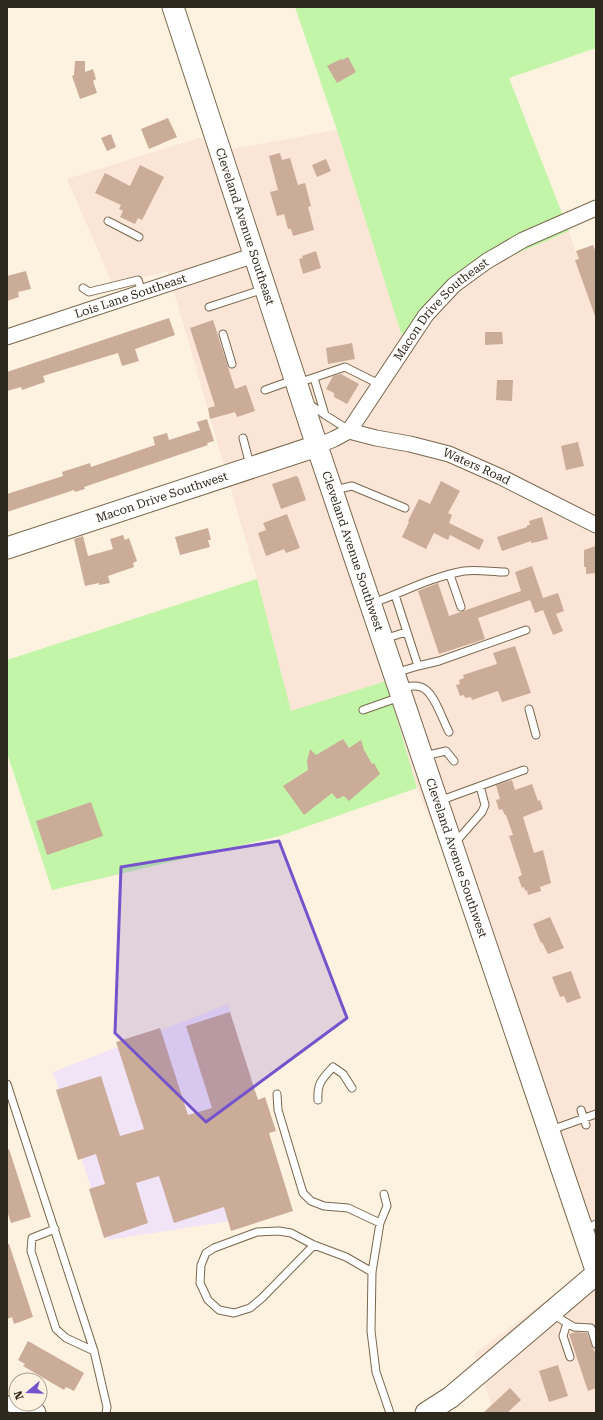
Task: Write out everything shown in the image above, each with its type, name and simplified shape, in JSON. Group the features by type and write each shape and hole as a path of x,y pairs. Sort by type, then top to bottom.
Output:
{"main road":[{"name":"Cleveland Avenue Southeast","path":"173,7 266,289 270,319 280,348 302,384 317,446"},
{"name":"Macon Drive Southwest","path":"7,548 317,446"},
{"name":"Cleveland Avenue Southwest","path":"317,446 549,1131 589,1227 596,1270"},
{"path":"426,1413 451,1397 558,1318 596,1274"}],"street":[{"name":"Macon Drive Southeast","path":"349,431 426,315 454,285 487,260 511,247 596,208"},
{"name":"Lois Lane Southeast","path":"7,337 255,255"},
{"path":"317,446 349,431"},
{"name":"Waters Road","path":"349,431 449,454 501,477 596,525"}],"lane":[{"path":"108,221 139,237"},
{"path":"83,288 89,292 138,280 142,292"},
{"path":"209,307 266,289"},
{"path":"223,334 232,364"},
{"path":"265,390 302,384 345,367 379,384"},
{"path":"302,384 325,415 349,431"},
{"path":"302,384 325,415"},
{"path":"243,438 251,467"},
{"path":"332,490 352,486 405,508"},
{"path":"371,604 416,585 466,571 505,572"},
{"path":"450,575 461,607"},
{"path":"395,595 418,666"},
{"path":"363,710 399,686 418,666 439,661 526,630"},
{"path":"383,640 406,632"},
{"path":"399,686 412,685 425,690 434,701 448,732"},
{"path":"529,709 536,735"},
{"path":"422,756 446,751 454,761"},
{"path":"438,802 524,770"},
{"path":"452,845 482,812 485,805 480,786"},
{"path":"318,1100 317,1088 322,1079 333,1067 343,1074 352,1088"},
{"path":"7,1084 94,1352 107,1408 106,1413"},
{"path":"277,1094 278,1110 303,1193 311,1202 324,1206 348,1208 380,1223"},
{"path":"581,1110 584,1122"},
{"path":"549,1131 584,1122 596,1114"},
{"path":"384,1194 387,1206 380,1223 372,1272 371,1331 376,1372 390,1413"},
{"path":"55,1229 32,1238 31,1251 56,1329 66,1338 94,1352"},
{"path":"314,1245 262,1298 250,1308 234,1313 219,1310 208,1300 200,1283 201,1265 206,1254 214,1248 257,1232 279,1231 291,1233 314,1245 346,1257 372,1272"},
{"path":"558,1318 574,1327 594,1327 596,1344"},
{"path":"558,1318 570,1357"}],"highlighted area":[{"path":"279,841 347,1018 206,1122 115,1033 121,867"}],"shaded area":[{"path":"337,130 406,348 477,271 569,231 596,314 596,1413 494,1413 474,1354 589,1269 481,944 417,788 386,681 291,712 257,579 168,271 113,285 67,179 199,138 233,149"},
{"path":"228,1004 288,1212 108,1240 53,1072"}],"green space":[{"path":"295,7 596,7 596,48 509,78 569,231 477,271 406,349 337,130"},
{"path":"257,579 291,711 386,681 417,788 280,836 52,890 7,753 7,660"}],"building":[{"path":"348,57 356,72 337,83 327,66"},
{"path":"75,61 85,61 85,72 93,69 96,79 93,81 97,93 80,99 72,76 74,75"},
{"path":"168,118 177,137 149,149 141,129"},
{"path":"111,134 116,147 107,151 101,138"},
{"path":"280,153 282,160 290,158 298,185 305,183 311,206 308,207 314,230 293,236 291,229 288,229 284,214 277,216 270,192 278,190 269,156"},
{"path":"326,159 331,171 317,177 312,165"},
{"path":"140,165 164,177 142,220 138,218 135,224 120,217 123,211 119,209 121,205 95,193 105,173 130,186"},
{"path":"593,245 596,252 595,316 575,260 579,259 576,251"},
{"path":"316,251 321,268 303,274 299,259 303,258 302,256"},
{"path":"26,271 31,289 18,292 19,297 7,301 7,276"},
{"path":"169,318 175,335 135,349 139,361 122,366 118,353 43,376 45,382 22,390 21,387 7,391 7,372"},
{"path":"213,320 235,389 246,385 255,411 237,417 235,412 210,419 208,408 215,406 190,328"},
{"path":"485,332 502,332 503,344 485,345"},
{"path":"352,343 355,359 328,364 326,348"},
{"path":"341,374 359,384 347,404 334,397 334,393 326,389 333,376"},
{"path":"497,380 513,380 512,401 496,400"},
{"path":"207,419 214,441 207,443 208,445 84,487 85,489 75,492 74,490 7,512 7,494 63,476 62,472 90,463 91,467 155,445 153,437 167,433 169,440 200,430 197,422"},
{"path":"578,442 584,466 566,470 561,446"},
{"path":"296,476 298,477 306,500 281,509 272,484"},
{"path":"441,481 460,491 448,513 452,515 449,523 484,540 479,550 450,535 448,540 434,533 426,549 402,537 419,499 430,504"},
{"path":"287,514 300,548 286,553 284,549 266,556 258,533 266,530 263,523"},
{"path":"542,517 548,539 531,543 531,541 502,551 497,537 527,527 527,525 530,525 529,521"},
{"path":"208,528 211,540 208,540 210,547 180,555 175,537"},
{"path":"123,535 125,540 129,538 137,561 133,563 134,567 108,576 110,583 99,585 99,583 85,586 74,539 83,536 88,556 113,549 110,539"},
{"path":"596,546 596,573 586,574 586,567 584,567 584,550"},
{"path":"532,566 543,598 558,593 564,611 556,614 563,631 553,635 543,610 535,613 530,600 478,618 485,639 439,654 418,591 438,583 449,616 521,591 515,572"},
{"path":"515,646 531,693 502,702 498,691 472,700 471,697 465,698 464,695 460,696 456,685 460,684 459,680 464,678 463,675 497,664 493,653"},
{"path":"343,739 349,748 361,740 364,750 380,774 349,801 344,796 337,799 332,793 304,815 283,786 308,770 307,761 310,749 316,755"},
{"path":"512,780 515,790 532,784 538,801 540,800 543,809 523,817 534,853 543,850 551,883 540,887 541,891 528,895 527,890 525,891 524,887 522,888 518,877 522,875 509,836 513,835 506,815 502,809 499,810 496,800 500,799 496,785"},
{"path":"91,802 103,836 47,855 36,821"},
{"path":"550,917 564,948 548,954 542,942 541,943 533,924"},
{"path":"571,971 581,998 567,1003 564,996 560,997 552,977"},
{"path":"230,1012 258,1100 265,1097 276,1131 269,1133 293,1211 231,1231 224,1207 174,1223 159,1176 136,1183 148,1223 104,1238 89,1189 105,1184 96,1154 78,1160 56,1090 101,1076 120,1136 144,1129 116,1042 160,1028 188,1115 212,1108 186,1026"},
{"path":"9,1149 31,1217 11,1223 7,1211 7,1150"},
{"path":"7,1244 9,1244 33,1317 14,1324 12,1317 7,1319"},
{"path":"576,1332 587,1333 596,1355 596,1388 588,1391 569,1334"},
{"path":"28,1341 84,1373 74,1391 66,1387 64,1390 48,1381 48,1372 33,1372 23,1366 25,1364 18,1360"},
{"path":"558,1365 568,1396 549,1402 539,1371"},
{"path":"510,1388 521,1400 507,1413 483,1413"}]}
